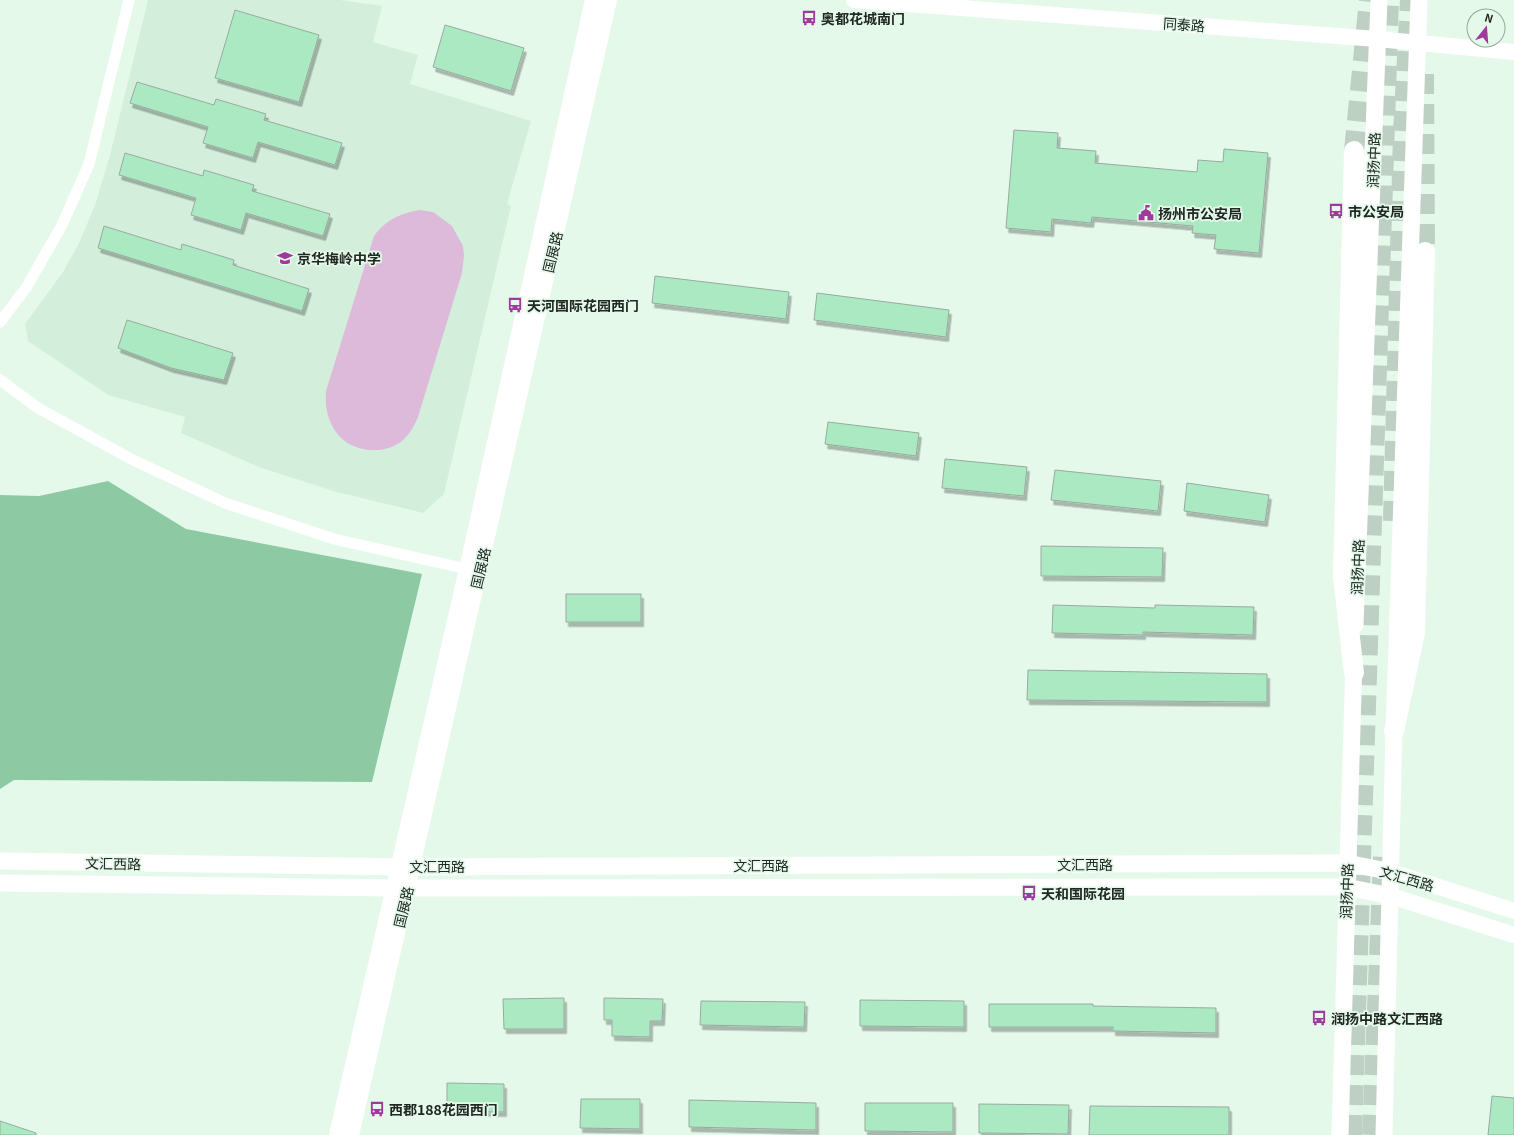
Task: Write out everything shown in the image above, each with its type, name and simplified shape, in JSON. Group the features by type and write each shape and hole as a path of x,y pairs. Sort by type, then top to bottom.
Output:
{"highway":[{"path":"1354,151 1343,576 1354,673"},
{"path":"1394,731 1415,633 1425,252"}],"main road":[{"name":"润扬中路","path":"1340,1135 1346,887 1379,0"},
{"path":"1384,1135 1392,872 1394,731 1416,43 1419,0"},
{"name":"文汇西路","path":"0,861 405,866 1347,863 1392,872"},
{"name":"文汇西路","path":"0,883 401,888 1346,887 1391,896"}],"street":[{"path":"0,322 26,288 58,231 89,164 129,0"},
{"name":"国展路","path":"351,1135 467,569 593,0"},
{"name":"国展路","path":"405,866 609,0"},
{"name":"同泰路","path":"854,0 1377,38 1514,52"},
{"path":"0,380 45,411 133,460 225,504 334,539 467,569"},
{"name":"文汇西路","path":"1392,872 1514,911"},
{"name":"国展路","path":"337,1135 401,888"},
{"name":"文汇西路","path":"1391,896 1514,935"}],"shaded area":[{"name":"京华梅岭中学","path":"148,0 340,0 382,6 373,42 418,55 410,84 531,121 507,204 511,206 444,494 423,513 333,491 259,467 181,433 185,417 108,395 28,341 25,324 63,272 79,243 95,205 110,155"},
{"path":"419,210 433,212 452,226 463,246 464,256 462,273 418,417 413,428 405,438 389,448 369,450 359,448 342,439 330,422 327,412 326,391 374,236 383,226 394,218"},
{"path":"108,481 186,529 422,574 372,782 14,780 0,789 0,495 39,496"}],"building":[{"path":"235,10 319,35 299,102 215,78"},
{"path":"445,25 524,48 511,91 433,67"},
{"path":"137,82 214,105 216,99 266,114 264,120 342,143 335,165 258,142 253,158 203,143 208,127 130,103"},
{"path":"1014,130 1058,133 1057,148 1096,151 1095,163 1197,172 1198,160 1223,162 1224,149 1268,153 1259,253 1214,249 1216,235 1192,233 1193,226 1092,217 1091,223 1052,219 1051,232 1006,228"},
{"path":"125,153 203,176 204,170 254,185 252,191 330,214 323,236 246,213 241,230 191,215 196,198 119,175"},
{"path":"104,226 181,250 182,244 234,260 233,265 309,289 302,311 98,248"},
{"path":"655,276 789,292 786,319 652,303"},
{"path":"817,293 949,310 946,337 814,320"},
{"path":"127,320 233,353 224,380 171,368 118,348"},
{"path":"828,422 919,433 916,456 825,444"},
{"path":"945,459 1027,467 1024,496 942,488"},
{"path":"1055,470 1161,481 1158,511 1051,500"},
{"path":"1187,483 1269,495 1265,522 1184,511"},
{"path":"1041,546 1163,548 1162,577 1041,576"},
{"path":"566,594 641,594 641,622 566,622"},
{"path":"1053,605 1155,608 1155,605 1254,607 1253,635 1143,632 1143,635 1052,633"},
{"path":"1028,670 1267,674 1267,702 1027,700"},
{"path":"564,998 564,1029 504,1029 503,999"},
{"path":"604,998 663,999 662,1021 650,1021 650,1037 612,1036 612,1020 604,1020"},
{"path":"860,1000 964,1001 964,1027 860,1026"},
{"path":"701,1001 805,1002 804,1027 700,1025"},
{"path":"989,1004 1093,1004 1093,1006 1216,1008 1216,1033 1113,1031 1113,1027 989,1027"},
{"path":"447,1083 504,1084 504,1112 447,1111"},
{"path":"1492,1096 1514,1098 1514,1135 1488,1135"},
{"path":"581,1099 640,1099 640,1129 580,1128"},
{"path":"689,1100 816,1103 816,1130 689,1127"},
{"path":"865,1103 953,1103 953,1132 865,1131"},
{"path":"979,1104 1069,1105 1068,1134 979,1133"},
{"path":"1090,1106 1229,1107 1229,1135 1089,1135"},
{"path":"0,1121 36,1133 36,1135 0,1135"}],"tunnel":[{"path":"1354,151 1369,0"},
{"path":"1352,1135 1389,0"},
{"path":"1393,521 1403,132 1410,0"},
{"path":"1424,74 1425,252"},
{"path":"1372,1135 1383,857"}],"place":[{"name":"奥都花城南门","path":"809,18"},
{"name":"市公安局","path":"1336,211"},
{"name":"扬州市公安局","path":"1146,213"},
{"name":"京华梅岭中学","path":"285,258"},
{"name":"天河国际花园西门","path":"515,305"},
{"name":"天和国际花园","path":"1029,893"},
{"name":"润扬中路文汇西路","path":"1319,1018"},
{"name":"西郡188花园西门","path":"377,1109"}]}
